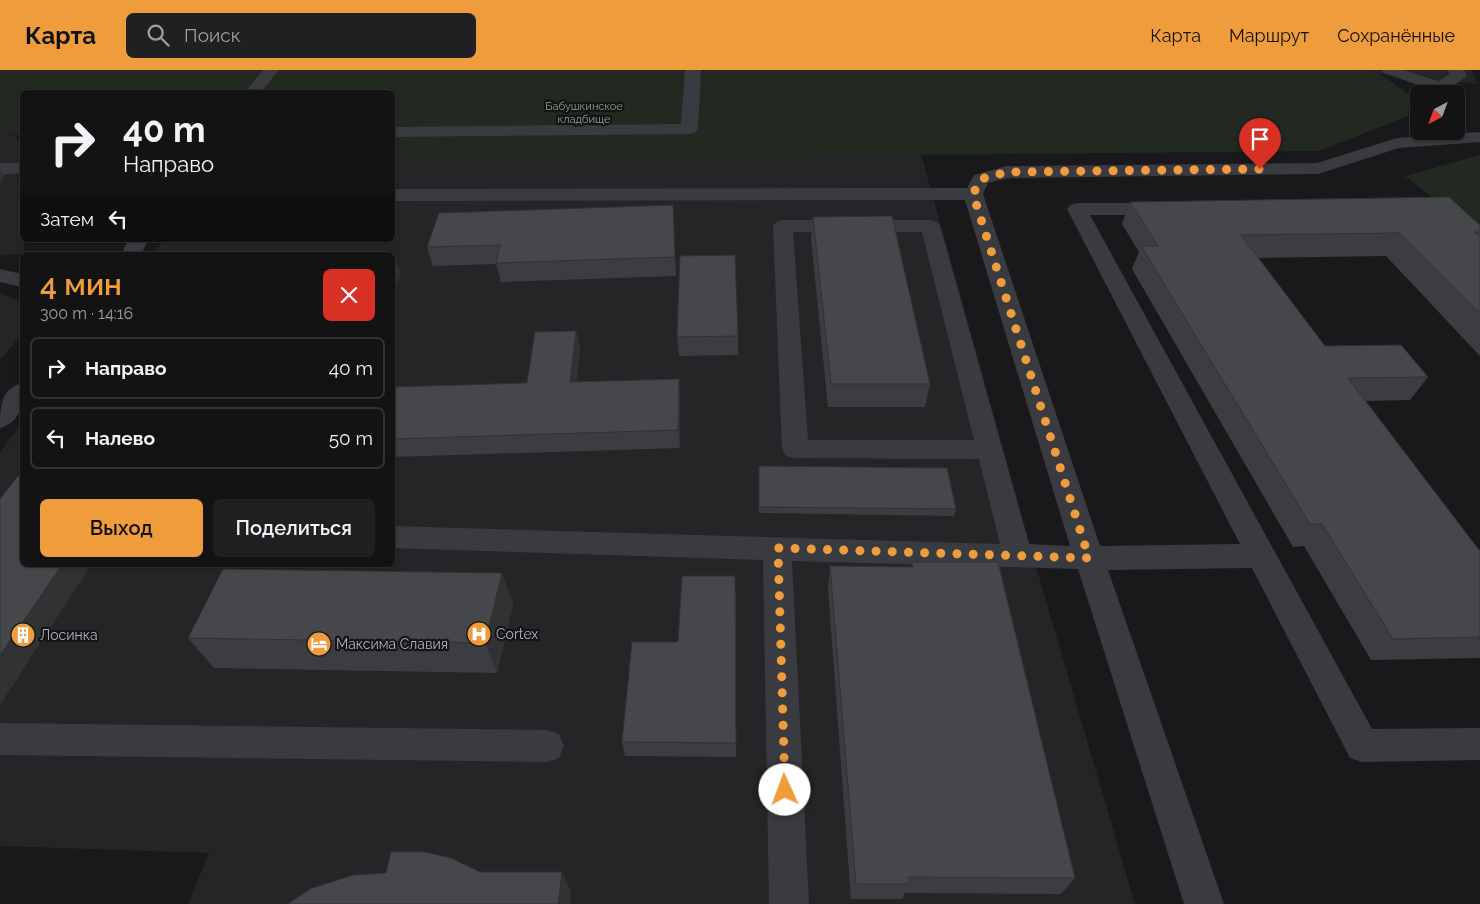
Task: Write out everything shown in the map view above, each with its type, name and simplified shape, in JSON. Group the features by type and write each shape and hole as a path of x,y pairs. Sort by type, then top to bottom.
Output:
{"street":[{"path":"255,90 271,70"},
{"path":"395,132 689,129 693,70"},
{"path":"1389,70 1427,85"},
{"path":"1447,85 1459,76 1456,70"},
{"path":"1465,137 1480,137"},
{"path":"1204,904 1089,558 973,194 981,179 1007,172 1318,168 1397,143 1415,140"},
{"path":"0,169 20,168"},
{"path":"395,195 973,194"},
{"path":"1186,208 1077,209 1362,746 1480,744"},
{"path":"990,450 796,449 783,226 930,226 990,450 1017,556"},
{"path":"0,275 20,280"},
{"path":"0,419 20,394"},
{"path":"0,419 20,419"},
{"path":"395,537 1089,558 1261,556"},
{"path":"778,548 789,904"},
{"path":"0,739 547,746"}],"shaded area":[{"path":"1364,70 1471,70 1477,84 1380,74"},
{"path":"0,131 14,133 20,141 20,181 17,183 20,185 20,242 24,242 25,252 20,252 20,254 0,255"},
{"path":"921,154 1037,570 1135,904 188,904 209,853 0,846 0,452 20,426 20,567 395,567 395,252 154,252 162,242 395,242 395,156 713,157"},
{"path":"0,293 20,301 20,336 0,360"}],"green space":[{"name":"Бабушкинское кладбище","path":"0,70 1364,70 1380,74 1410,95 1408,116 1319,151 713,157 395,156 395,90 20,90 20,137 14,133 0,131"},
{"path":"1480,155 1480,226 1449,210 1405,176"}],"building":[{"path":"1449,197 1480,225 1480,232 1474,232 1480,237 1480,313 1400,233 1241,235 1325,346 1401,345 1428,377 1348,378 1480,550 1480,637 1393,639 1322,524 1310,524 1141,246 1158,246 1130,202"},
{"path":"673,205 675,257 496,263 500,245 427,247 439,213"},
{"path":"892,216 930,384 831,384 813,217"},
{"path":"735,255 738,336 677,337 680,256"},
{"path":"576,331 570,382 679,379 678,430 395,439 395,387 527,383 535,332"},
{"path":"759,466 947,468 956,509 759,507"},
{"path":"20,474 20,567 61,567 0,655 0,499"},
{"path":"912,562 998,562 1075,878 909,877 909,884 856,884 830,566 913,567"},
{"path":"223,569 502,573 485,643 188,638"},
{"path":"682,576 735,576 736,743 622,742 632,642 678,642"},
{"path":"391,852 425,852 451,858 480,872 562,872 558,904 288,904 310,889 353,875 386,873"}],"place":[{"name":"Cortex","path":"479,634"},
{"name":"Лосинка","path":"23,635"},
{"name":"Максима Славия","path":"319,644"}],"route":[{"path":"785,790 778,548 1089,558 973,194 981,179 1007,172 1260,169"}]}
